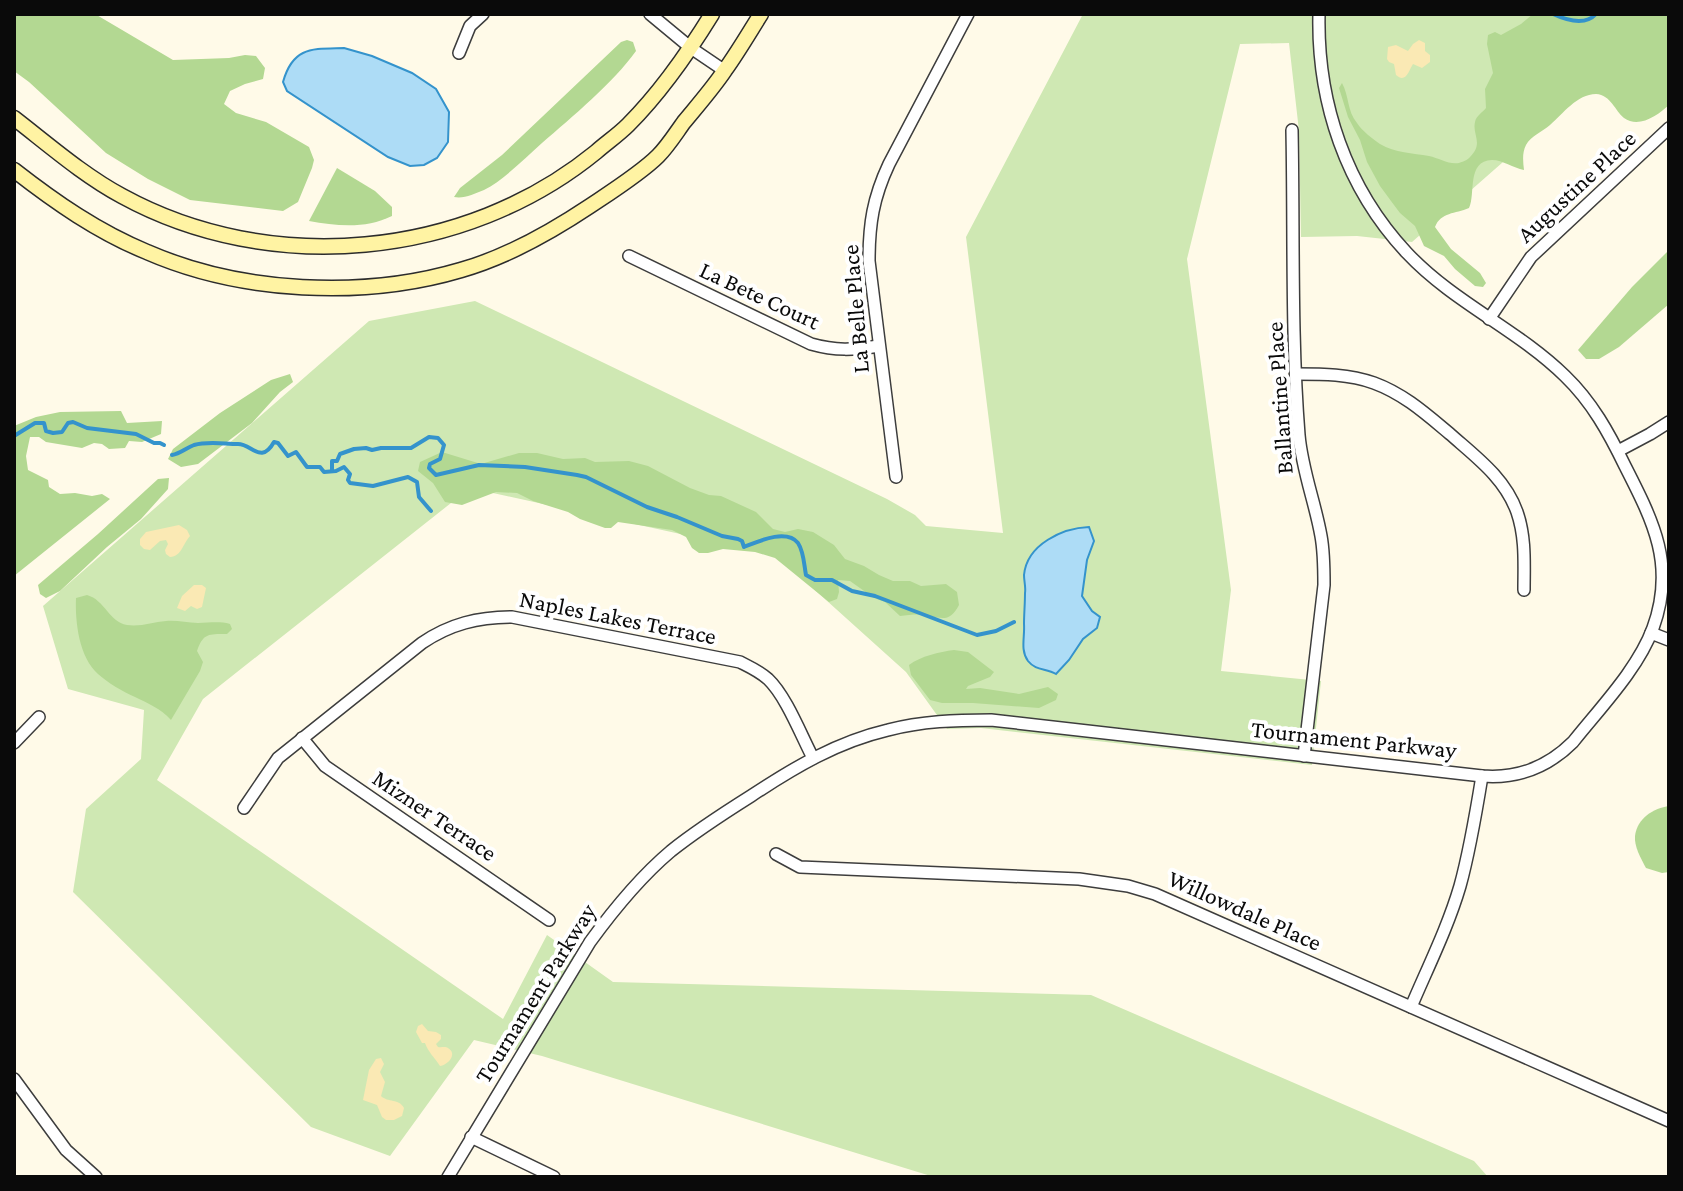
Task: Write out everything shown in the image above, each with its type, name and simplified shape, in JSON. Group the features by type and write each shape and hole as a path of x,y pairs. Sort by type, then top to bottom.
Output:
{"main road":[{"path":"14,118 74,165 122,196 165,216 228,236 276,245 323,248 412,239 510,207 578,167 627,127 665,83 712,14"},
{"path":"14,170 81,219 175,263 249,282 303,287 402,283 462,270 511,251 564,224 609,193 658,156 725,71 761,14"}],"street":[{"path":"459,53 470,26 483,14"},
{"path":"650,14 725,71"},
{"name":"La Belle Place","path":"896,477 869,261 869,233 879,187 889,164 968,14"},
{"name":"Tournament Parkway","path":"448,1177 590,942 633,888 669,853 699,830 813,758 856,739 924,723 991,720 1482,776 1505,776 1532,770 1564,752 1633,665 1651,633 1660,600 1661,554 1650,514 1598,415 1565,375 1538,352 1431,277 1396,240 1365,198 1345,159 1327,106 1321,73 1319,14"},
{"name":"Augustine Place","path":"1489,319 1531,257 1669,128"},
{"name":"Ballantine Place","path":"1292,130 1299,438 1324,559 1324,585 1304,756"},
{"name":"La Bete Court","path":"629,256 811,344 849,350 879,346"},
{"path":"1296,374 1352,377 1396,393 1417,406 1496,476 1508,492 1522,528 1524,590"},
{"path":"1618,451 1669,422"},
{"name":"Naples Lakes Terrace","path":"244,808 278,758 437,633 471,620 490,617 512,617 740,662 768,679 779,692 813,758"},
{"path":"1651,633 1669,640"},
{"path":"14,743 39,717"},
{"name":"Mizner Terrace","path":"302,738 325,766 549,920"},
{"path":"1411,1007 1459,887 1470,847 1482,776"},
{"name":"Willowdale Place","path":"776,854 800,867 1079,879 1128,886 1155,894 1669,1121"},
{"path":"14,1079 66,1150 96,1177"},
{"path":"471,1137 554,1177"}],"green space":[{"path":"14,14 95,14 173,60 256,56 265,68 263,79 230,91 224,104 236,113 266,122 309,147 314,160 298,202 283,211 190,200 106,153 14,71"},
{"path":"1083,14 1548,14 1511,155 1412,242 1357,236 1301,237 1299,131 1289,43 1240,44 1187,259 1231,590 1221,671 1321,681 1312,765 981,728 947,729 906,672 776,555 470,488 203,699 157,780 503,1019 547,935 613,982 1091,995 1474,1161 1488,1177 934,1177 542,1056 474,1040 390,1156 311,1127 73,892 86,809 141,759 144,710 68,689 43,606 369,321 475,301 887,499 915,515 926,526 1003,533 966,237"},
{"path":"1533,14 1669,14 1669,105 1654,116 1636,122 1624,118 1605,97 1589,95 1577,101 1528,142 1523,154 1524,170 1496,160 1478,166 1469,208 1445,216 1435,227 1451,249 1480,273 1486,283 1483,287 1475,286 1444,256 1424,246 1415,226 1400,213 1380,186 1348,117 1339,88 1342,83 1351,113 1359,126 1380,144 1452,163 1462,162 1474,152 1477,143 1475,122 1486,108 1485,89 1493,73 1488,35 1495,32 1501,35"},
{"path":"621,42 633,42 636,51 579,111 499,181 473,194 454,197 460,188 502,155"},
{"path":"337,168 375,191 392,207 392,216 372,223 351,225 309,221"},
{"path":"1669,250 1669,304 1619,347 1599,359 1586,359 1578,350 1632,287"},
{"path":"290,374 293,382 252,423 198,464 181,467 168,459 173,449 220,413 271,380"},
{"path":"121,411 127,423 162,421 161,434 142,442 129,441 125,448 109,449 102,444 94,443 82,448 30,437 26,456 28,470 48,480 49,487 60,494 102,494 110,499 14,576 14,426 60,412"},
{"path":"442,452 481,464 519,453 537,453 563,459 629,461 648,466 690,488 721,496 756,512 773,529 813,532 834,545 845,559 893,581 910,581 921,586 946,584 957,592 959,605 946,618 900,616 885,602 850,581 838,580 837,599 829,602 775,558 755,552 723,549 699,553 686,537 672,530 618,522 611,528 605,528 517,493 496,492 462,505 445,502 433,483 418,471 420,462"},
{"path":"169,478 168,489 141,519 60,591 46,598 40,594 38,585 158,479"},
{"path":"87,595 98,601 116,620 127,625 170,621 230,624 232,629 227,634 211,635 202,641 197,651 203,662 200,671 171,720 163,712 111,684 92,667 82,649 76,618 76,598"},
{"path":"954,650 968,652 994,672 966,689 1019,694 1048,687 1058,694 1056,700 1039,708 930,700 911,675 909,665 930,655"},
{"path":"1669,806 1669,872 1662,873 1646,868 1635,836 1639,824 1647,815"}],"sand":[{"path":"1419,40 1425,43 1430,62 1422,68 1413,64 1407,75 1399,77 1394,64 1387,59 1388,47 1396,45 1408,51"},
{"path":"179,525 190,536 174,556 166,554 166,540 150,550 140,545 140,539 146,532"},
{"path":"194,585 206,588 202,607 197,609 191,606 185,611 177,608 182,596"},
{"path":"422,1024 428,1031 441,1035 436,1044 438,1047 451,1050 451,1059 446,1064 440,1066 422,1043 416,1032"},
{"path":"381,1058 384,1064 380,1072 385,1082 381,1096 404,1108 402,1116 394,1120 386,1120 377,1105 363,1100 369,1070 376,1059"}],"water":[{"path":"344,48 412,73 436,89 449,112 448,142 437,158 424,165 410,166 388,157 287,91 283,82 287,70 299,56 314,50"},
{"path":"1089,527 1094,541 1087,560 1082,596 1100,617 1097,628 1083,639 1056,674 1034,666 1024,652 1024,575 1039,546 1058,534"}],"waterway":[{"path":"1553,14 1581,21 1596,14"},
{"path":"14,436 35,423 44,423 46,431 53,433 62,432 68,423 73,422 87,428 136,434 164,445"},
{"path":"332,470 332,461 354,449 411,448 429,437 438,438 444,445 440,459 430,464 429,468 436,475 479,465 525,467 586,477 647,507 722,536 738,539 744,547 779,536 793,539 802,550 806,575 815,580 832,580 852,591 875,596 977,635 996,631 1014,622"},
{"path":"172,455 194,445 210,443 243,445 261,453 274,442 288,456 296,452 307,467 320,467 324,472 344,467 350,474 350,483 373,486 408,477 417,482 419,497 431,511"}]}
